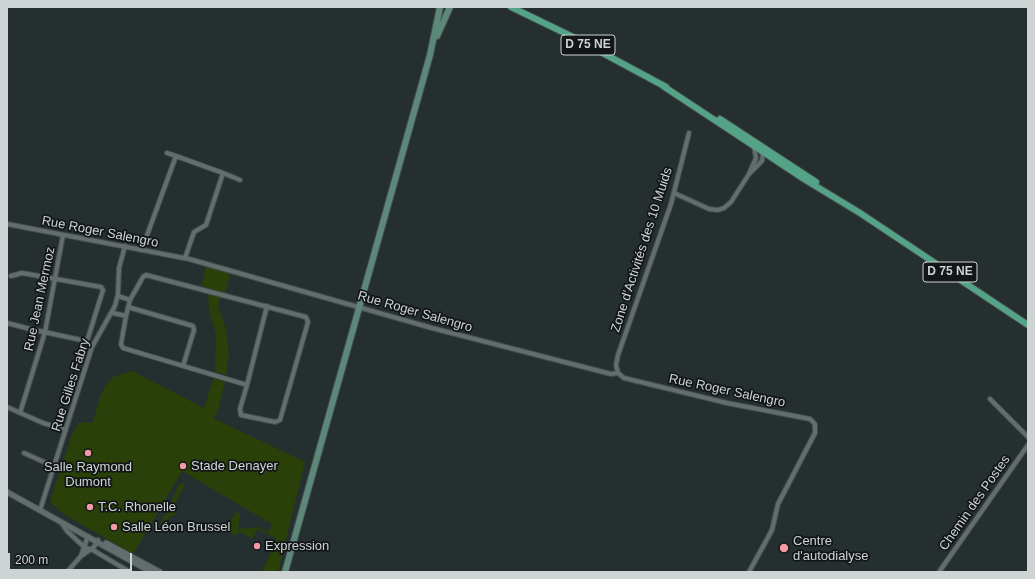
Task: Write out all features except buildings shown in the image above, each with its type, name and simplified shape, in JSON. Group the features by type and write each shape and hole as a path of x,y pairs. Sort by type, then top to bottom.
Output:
{"main road":[{"path":"285,572 430,55 440,7"},
{"path":"430,55 450,7"},
{"name":"D 75 NE","path":"511,7 591,46 680,95 760,145 1028,325"},
{"name":"D 75 NE","path":"663,86 763,153 843,201"}],"street":[{"name":"Zone d'Activités des 10 Muids","path":"618,373 616,365 618,355 674,193 689,133"},
{"path":"674,193 709,209 720,210 731,202 749,174 755,160 756,151 752,145"},
{"path":"760,145 763,153 761,163"},
{"path":"755,160 763,153 770,152"},
{"path":"167,153 240,180"},
{"path":"142,249 176,156"},
{"path":"749,174 761,163 770,160 780,163"},
{"path":"185,258 194,232 206,225 223,173"},
{"name":"Rue Roger Salengro","path":"7,224 185,258 460,335 611,374 618,373 623,377 665,388 737,405 803,417 814,422 814,435 778,504 772,530 749,572"},
{"name":"Rue Jean Mermoz","path":"20,413 45,332 63,235"},
{"name":"Rue Gilles Fabry","path":"40,510 93,345 112,313 118,296 119,268 125,246"},
{"path":"7,323 87,340 103,290 101,287 22,273 11,276"},
{"path":"247,385 123,348 121,344 128,307 130,300 143,277 146,275 304,315 308,320 280,420 275,422 241,415 240,409 247,385 267,306"},
{"path":"118,296 130,300"},
{"path":"128,307 193,326 194,330 183,366"},
{"path":"112,313 126,316"},
{"path":"990,399 1028,437"},
{"path":"7,407 43,423 66,430"},
{"name":"Chemin des Postes","path":"939,572 1028,445"},
{"path":"24,453 55,467"},
{"path":"7,492 151,572"},
{"path":"61,521 67,531 84,546 130,572"},
{"path":"81,556 88,536"},
{"path":"67,572 81,556 91,549 97,541"},
{"path":"97,541 160,572"}],"green space":[{"path":"206,266 231,272 225,293 201,286"},
{"path":"208,293 221,296 218,306 226,329 229,353 226,375 215,372 216,334 209,311"},
{"name":"Stade Denayer","path":"132,371 204,408 214,377 225,381 217,414 213,418 305,462 278,572 262,572 277,539 258,529 252,539 239,531 236,536 226,530 236,512 240,514 238,529 258,527 268,532 272,524 182,471 133,554 62,513 50,502 71,437 78,423 93,422 100,397 105,386 113,377"},
{"path":"182,483 185,484 175,504 175,515 169,517 160,525 178,486"}],"place":[{"name":"Salle Raymond Dumont","path":"88,453"},
{"name":"Stade Denayer","path":"183,466"},
{"name":"T.C. Rhonelle","path":"90,507"},
{"name":"Salle Léon Brussel","path":"114,527"},
{"name":"Expression","path":"257,546"},
{"name":"Centre d'autodialyse","path":"784,548"}]}
